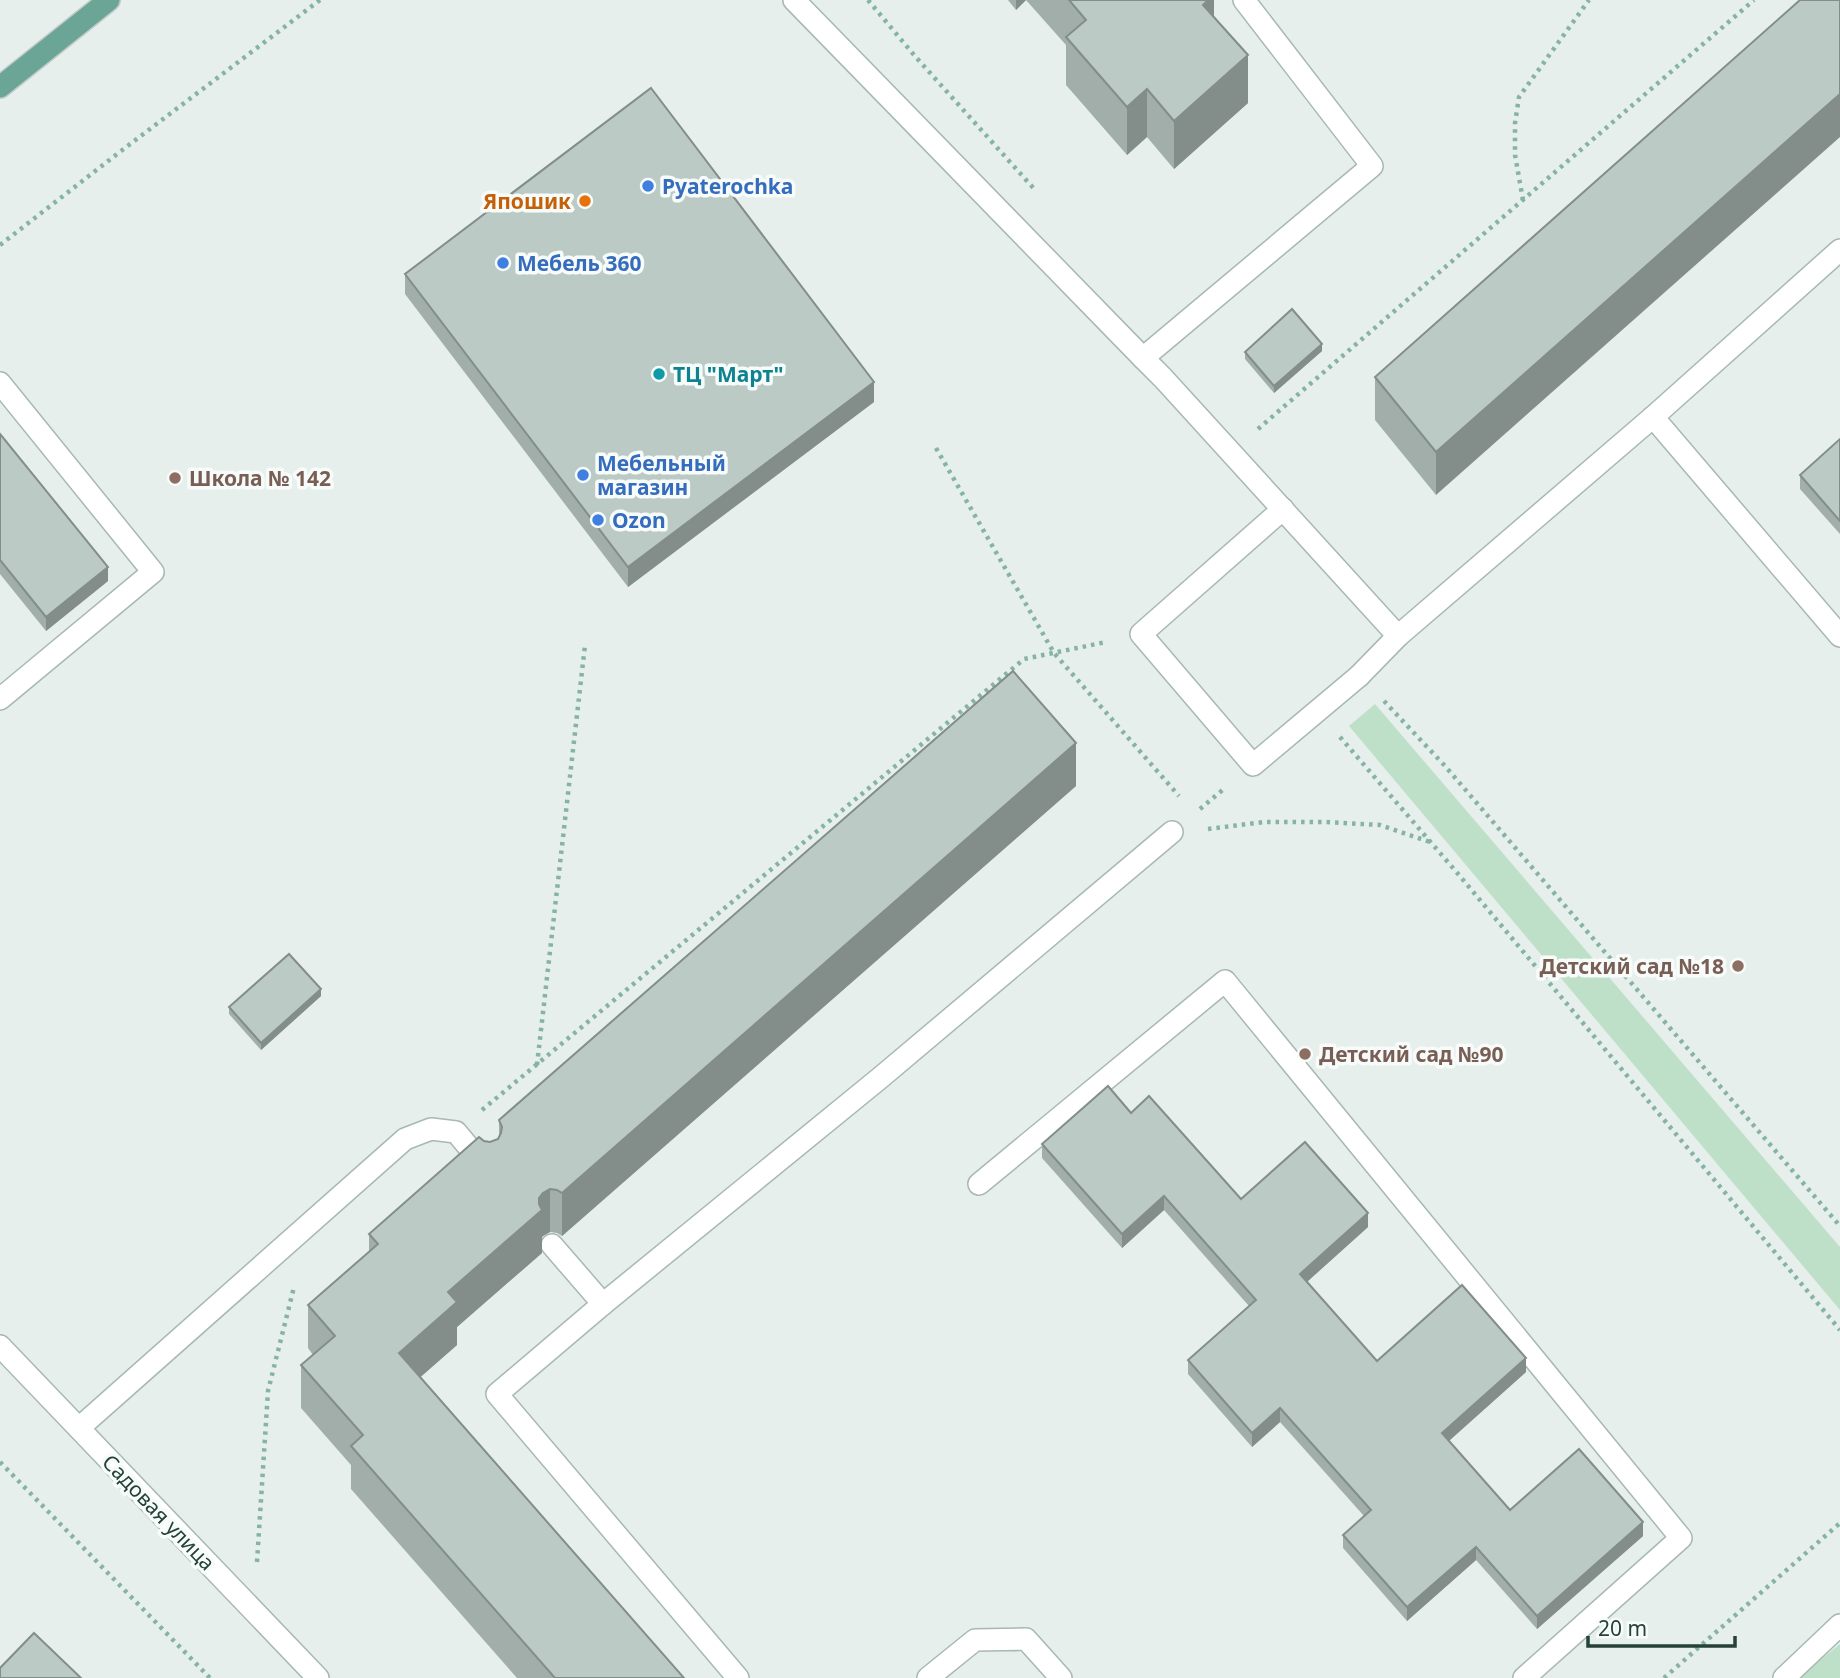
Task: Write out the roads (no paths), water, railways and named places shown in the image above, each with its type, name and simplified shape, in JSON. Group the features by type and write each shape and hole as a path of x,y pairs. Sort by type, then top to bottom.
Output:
{"main road":[{"path":"0,87 109,0"}],"street":[{"path":"794,0 1163,377 1398,636"},
{"path":"1143,358 1372,166 1244,0"},
{"path":"1283,509 1142,634 1253,765 1359,676 1398,636 1653,417 1840,250"},
{"path":"0,383 153,572 0,699"},
{"path":"1653,417 1840,636"},
{"path":"738,1678 497,1394 1172,832"},
{"path":"979,1184 1225,981 1681,1538 1524,1678"},
{"path":"79,1428 405,1139 431,1129 456,1132 489,1172"},
{"path":"552,1245 603,1304"},
{"name":"Садовая улица","path":"0,1346 318,1678"},
{"path":"1784,1678 1840,1625"},
{"path":"928,1678 975,1640 1026,1639 1061,1678"}],"place":[{"name":"Pyaterochka","path":"648,186"},
{"name":"Япошик","path":"585,201"},
{"name":"Мебель 360","path":"503,263"},
{"name":"ТЦ \"Март\"","path":"659,374"},
{"name":"Мебельный магазин","path":"583,475"},
{"name":"Школа № 142","path":"175,478"},
{"name":"Ozon","path":"598,520"},
{"name":"Детский сад №18","path":"1738,966"},
{"name":"Детский сад №90","path":"1305,1054"}]}
